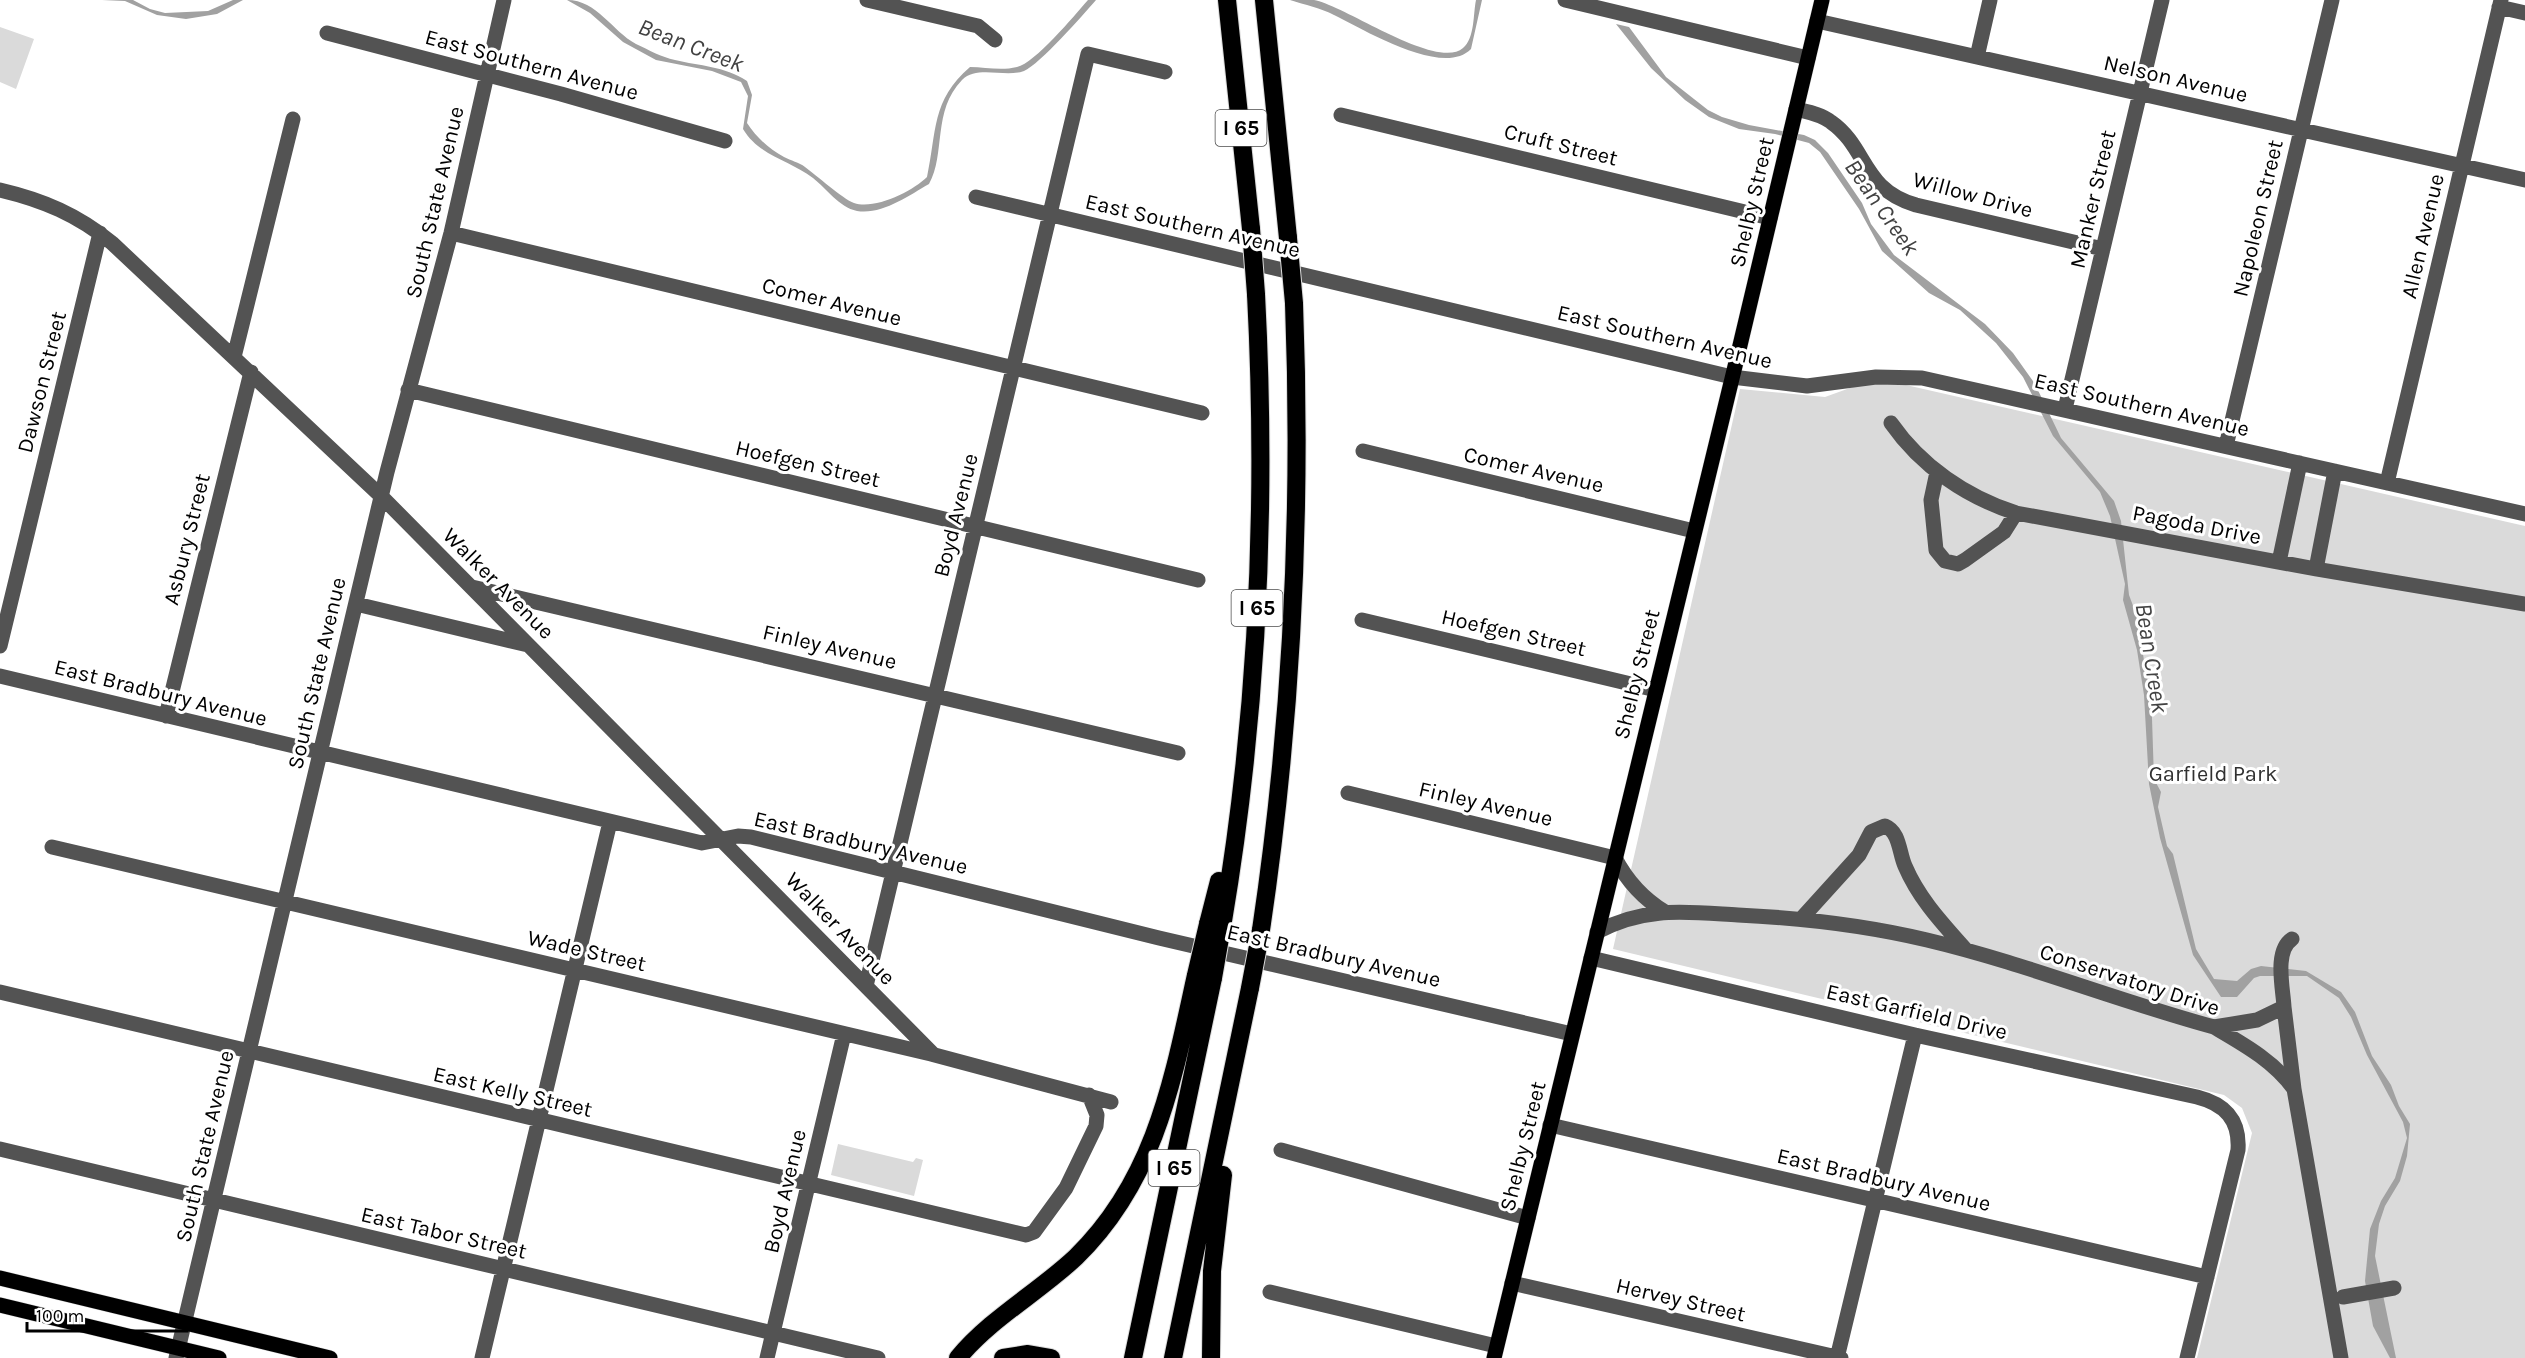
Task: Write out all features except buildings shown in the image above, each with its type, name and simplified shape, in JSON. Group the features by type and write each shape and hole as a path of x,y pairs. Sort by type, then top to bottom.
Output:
{"highway":[{"name":"I 65","path":"1134,1358 1244,777 1253,679 1260,499 1256,294 1227,0"},
{"name":"I 65","path":"1173,1358 1261,930 1283,762 1296,566 1298,432 1294,303 1264,0"},
{"path":"958,1358 980,1336 1077,1256 1104,1227 1125,1197 1140,1172 1158,1128 1205,976"},
{"path":"1210,1358 1213,1256 1241,1034"},
{"path":"1003,1358 1028,1354 1051,1358"}],"main road":[{"name":"Shelby Street","path":"1495,1352 1822,0"},
{"path":"0,1278 330,1358"},
{"path":"0,1305 177,1353 219,1358"}],"street":[{"path":"867,0 978,27 995,40"},
{"path":"1565,0 1808,58"},
{"path":"1977,57 1990,0"},
{"name":"Manker Street","path":"2059,408 2103,249 2162,0"},
{"name":"Napoleon Street","path":"2226,446 2332,0"},
{"path":"2500,3 2525,13"},
{"name":"Allen Avenue","path":"2387,483 2500,3"},
{"name":"South State Avenue","path":"177,1353 408,390 432,312 503,5"},
{"name":"Nelson Avenue","path":"1817,21 2525,180"},
{"name":"East Southern Avenue","path":"327,33 487,74 725,141"},
{"name":"Boyd Avenue","path":"866,986 1088,54 1165,72"},
{"name":"Willow Drive","path":"1795,114 1822,116 1837,127 1847,136 1871,176 1898,198 1916,205 2103,249"},
{"name":"Cruft Street","path":"1341,115 1770,218"},
{"path":"234,357 293,119"},
{"name":"Walker Avenue","path":"0,190 50,204 100,233 234,357 382,497 933,1054"},
{"name":"East Southern Avenue","path":"976,197 1732,377 1807,386 1873,377 1907,376 2059,408 2525,514"},
{"name":"Dawson Street","path":"0,646 100,233"},
{"name":"Comer Avenue","path":"451,233 1202,413"},
{"name":"Asbury Street","path":"166,716 250,372"},
{"name":"Hoefgen Street","path":"408,390 1198,580"},
{"name":"Pagoda Drive","path":"1891,423 1913,451 1937,472 1993,505 2016,513 2316,569 2525,604"},
{"name":"Comer Avenue","path":"1363,451 1694,531"},
{"path":"2279,562 2300,463"},
{"path":"2316,569 2335,471"},
{"path":"1937,472 1932,487 1932,510 1936,550 1945,561 1958,564 1965,560 2004,532 2016,513"},
{"name":"Finley Avenue","path":"471,586 1178,753"},
{"path":"356,604 528,645"},
{"name":"Hoefgen Street","path":"1362,620 1656,690"},
{"name":"East Bradbury Avenue","path":"0,676 702,843 738,836 751,837 1159,938 1572,1034"},
{"name":"Finley Avenue","path":"1347,793 1615,858"},
{"path":"482,1358 610,822"},
{"path":"1801,918 1858,855 1871,832 1885,826 1896,835 1904,864 1924,900 1966,950"},
{"name":"Wade Street","path":"52,847 933,1054 1112,1102"},
{"path":"1615,858 1632,886 1650,903 1665,912"},
{"name":"Conservatory Drive","path":"1597,932 1620,920 1665,912 1801,918 1867,927 1966,950 2214,1027 2260,1056 2294,1089"},
{"path":"2292,939 2285,946 2282,957 2284,1000 2294,1089 2341,1358"},
{"name":"East Garfield Drive","path":"1591,958 1915,1035 2206,1099 2222,1107 2231,1115 2237,1132 2238,1150 2207,1277"},
{"name":"East Kelly Street","path":"0,992 1026,1235 1034,1232 1072,1176 1096,1126 1097,1114 1089,1095"},
{"path":"2214,1027 2257,1020 2284,1000"},
{"name":"Boyd Avenue","path":"767,1358 844,1034"},
{"path":"1839,1358 1915,1035"},
{"name":"East Bradbury Avenue","path":"1550,1125 2207,1277"},
{"name":"East Tabor Street","path":"0,1149 878,1358"},
{"path":"1281,1150 1528,1218"},
{"path":"2187,1358 2207,1277"},
{"name":"Hervey Street","path":"1512,1283 1839,1358"},
{"path":"2350,1295 2390,1289"},
{"path":"1269,1292 1495,1352"}],"green space":[{"path":"0,27 34,39 16,89 0,82"},
{"name":"Garfield Park","path":"1861,384 1906,385 2525,526 2525,1358 2197,1358 2252,1133 2242,1108 2224,1095 1613,949 1740,389 1825,397"},
{"path":"838,1144 913,1162 916,1158 923,1160 914,1196 831,1175"}],"shaded area":[{"path":"102,0 133,0 150,9 165,13 208,11 233,0 243,0 217,14 186,19 157,15 125,1"},
{"name":"Bean Creek","path":"567,0 578,1 596,10 627,38 655,53 675,60 721,69 747,81 752,95 747,123 759,138 778,154 803,165 849,201 872,204 893,198 913,188 927,177 942,105 948,92 970,67 1005,69 1025,64 1054,38 1088,0 1096,0 1031,67 1016,73 975,73 962,80 947,105 937,159 929,184 894,204 876,210 857,211 844,206 804,172 757,146 743,129 748,96 741,82 712,71 656,60 623,42 590,13"},
{"path":"1290,0 1314,0 1328,4 1412,44 1433,51 1450,53 1467,44 1472,32 1476,0 1482,0 1471,49 1458,56 1442,58 1423,55 1403,48 1318,8"},
{"name":"Bean Creek","path":"1616,24 1629,27 1666,77 1708,110 1749,125 1804,135 1815,140 1828,153 1862,203 1871,224 1894,255 1985,324 2013,353 2035,384 2061,438 2114,501 2121,521 2129,595 2138,619 2146,675 2151,688 2154,779 2161,792 2158,807 2167,846 2173,854 2196,949 2214,979 2237,981 2251,969 2261,966 2306,971 2341,992 2355,1012 2372,1056 2391,1085 2399,1106 2410,1124 2407,1156 2400,1181 2385,1206 2379,1224 2375,1256 2396,1358 2390,1358 2373,1326 2365,1281 2370,1229 2381,1201 2395,1178 2407,1138 2403,1122 2367,1055 2351,1017 2339,998 2307,976 2260,976 2254,978 2237,997 2221,997 2193,955 2160,838 2149,784 2144,695 2137,650 2123,600 2125,584 2110,516 2100,492 2053,436 2023,377 1996,343 1960,310 1929,293 1882,251 1859,209 1820,152 1809,143 1775,134 1739,129 1709,117 1685,100 1651,68"}]}
